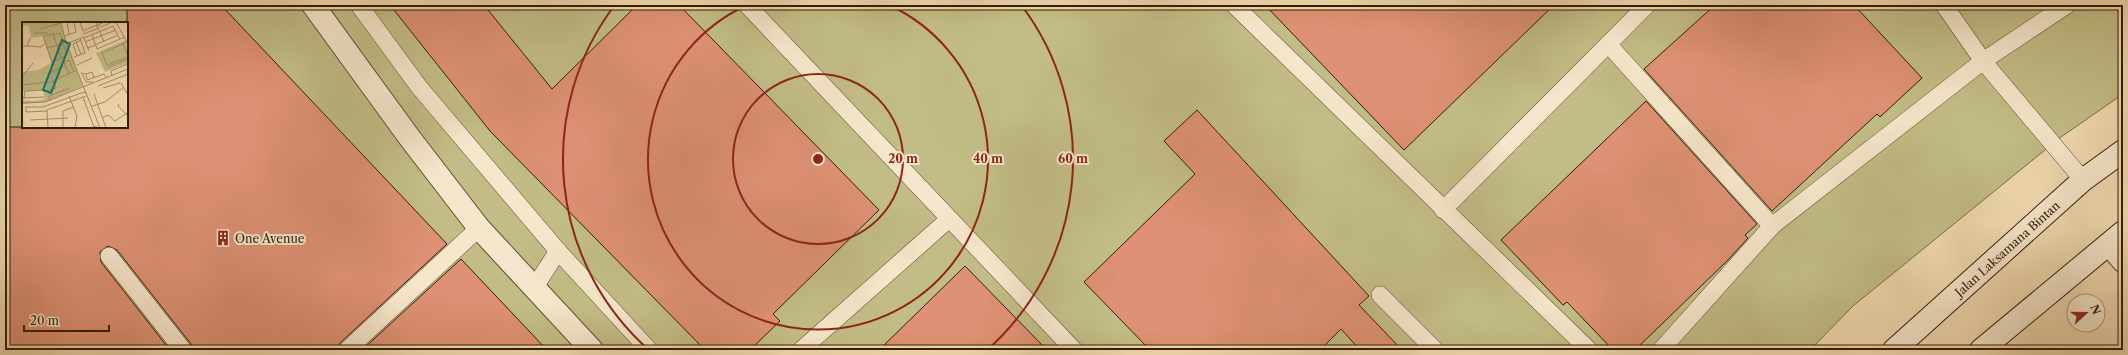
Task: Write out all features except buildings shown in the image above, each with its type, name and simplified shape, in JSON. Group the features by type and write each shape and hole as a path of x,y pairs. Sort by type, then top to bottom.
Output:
{"street":[{"path":"313,5 409,137 479,228 592,350"},
{"name":"Jalan Laksamana Bintan","path":"1904,347 2083,180 2123,151"},
{"path":"1981,350 2116,238 2123,261"}],"lane":[{"path":"358,5 419,87 558,251 649,350"},
{"path":"747,5 1074,350"},
{"path":"1234,5 1443,210 1589,350"},
{"path":"1443,210 1647,5"},
{"path":"1944,5 1983,61 2083,180"},
{"path":"1661,350 1772,226 1983,61 2067,5"},
{"path":"1608,44 1772,226"},
{"path":"801,350 950,219"},
{"path":"347,350 479,228"},
{"path":"534,288 558,251"},
{"path":"109,256 183,350"},
{"path":"1380,295 1435,350"}],"shaded area":[{"path":"5,5 2123,5 2123,94 2061,137 1853,306 1810,350 5,350"}],"place":[{"name":"One Avenue","path":"223,238"}]}
